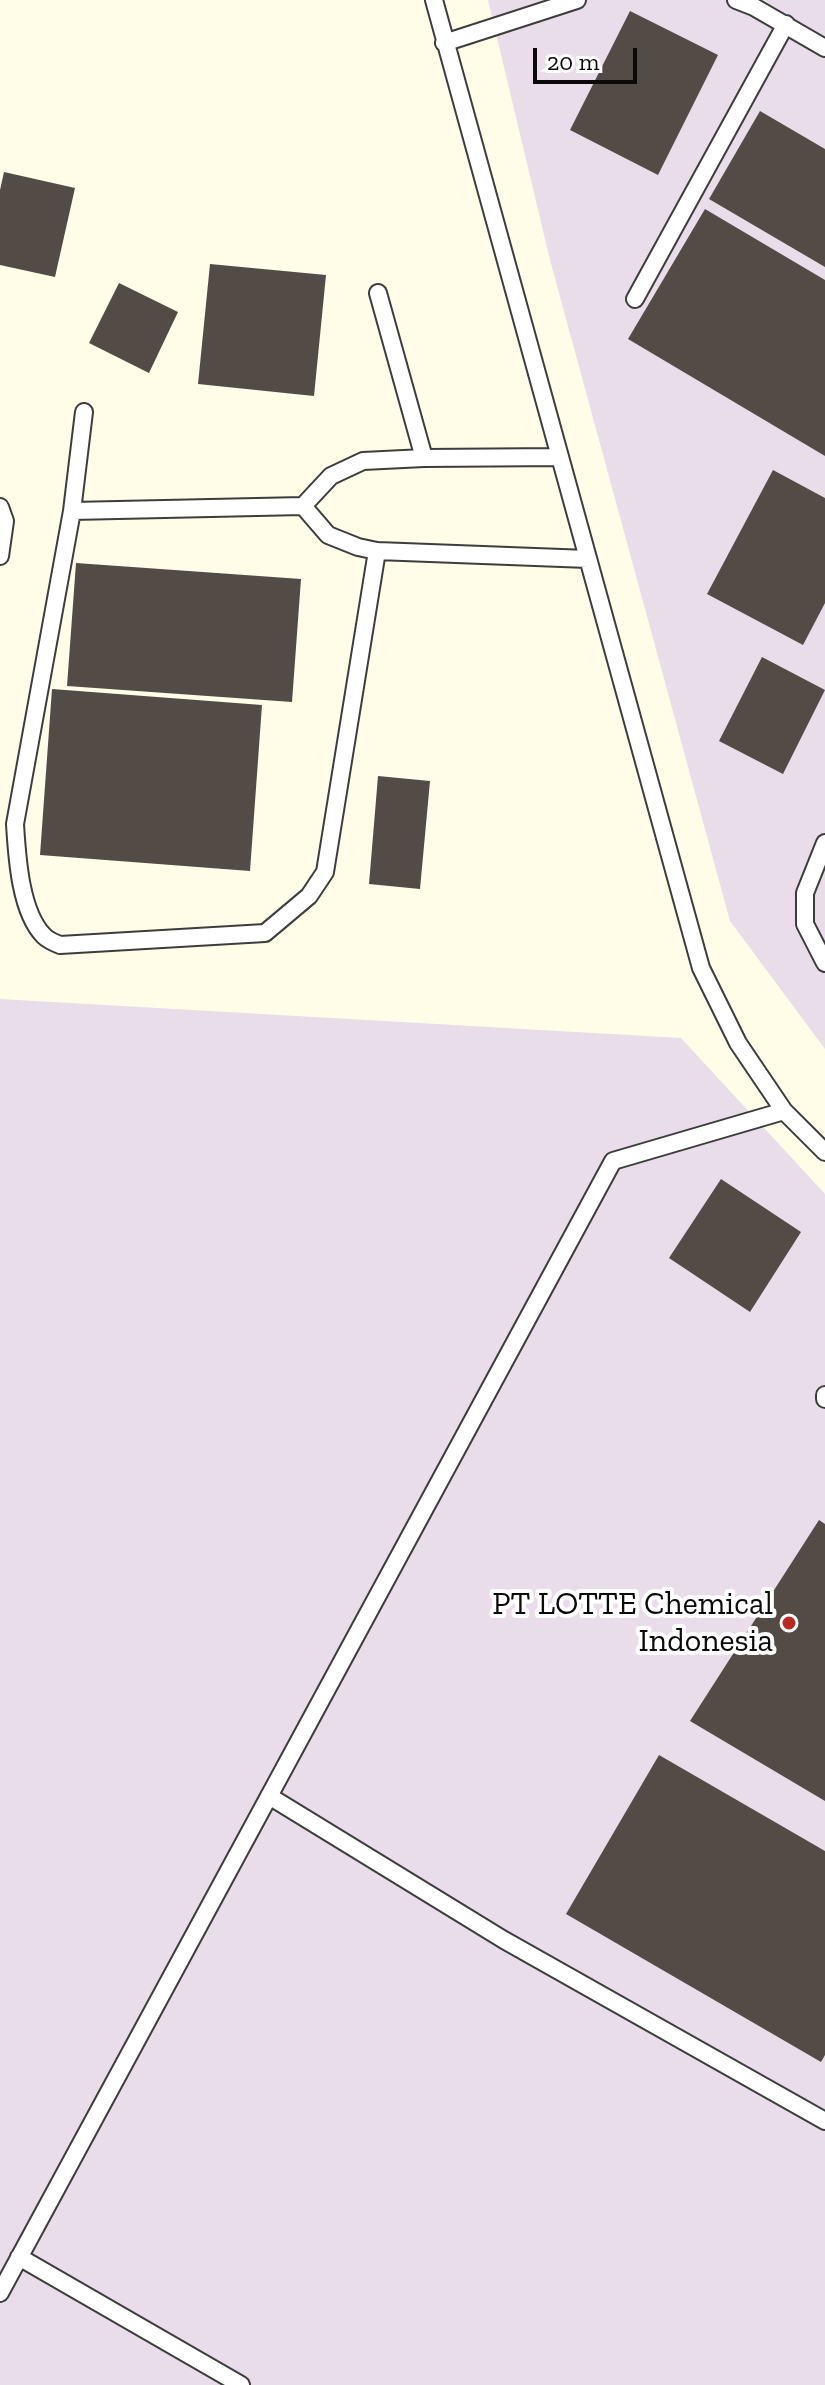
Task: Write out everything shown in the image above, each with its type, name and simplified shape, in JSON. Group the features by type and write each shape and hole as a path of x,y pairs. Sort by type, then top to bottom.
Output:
{"lane":[{"path":"434,0 701,968 738,1043 784,1111 825,1152"},
{"path":"444,43 577,0"},
{"path":"736,0 756,4 825,48"},
{"path":"635,299 786,24"},
{"path":"378,293 424,458"},
{"path":"84,412 72,511 15,824 27,909 45,937 60,945 265,933 309,896 325,872 377,551"},
{"path":"72,511 303,506 331,476 363,461 560,457"},
{"path":"303,506 328,535 377,551 588,559"},
{"path":"0,507 5,521 0,556"},
{"path":"825,843 805,893 805,924 825,963"},
{"path":"0,2293 613,1161 784,1111"},
{"path":"269,1796 504,1940 825,2121"},
{"path":"19,2257 241,2385"}],"shaded area":[{"path":"488,0 825,0 825,1049 730,921 550,260"},
{"name":"PT LOTTE Chemical Indonesia","path":"0,999 681,1038 825,1194 825,2385 0,2385"}],"building":[{"path":"630,11 718,55 658,175 570,130"},
{"path":"760,111 825,149 825,267 709,199"},
{"path":"4,172 75,188 55,277 0,265 0,190"},
{"path":"705,209 825,280 825,456 628,339"},
{"path":"210,264 326,275 314,396 198,384"},
{"path":"119,283 178,312 149,373 89,343"},
{"path":"773,470 825,498 825,603 803,645 707,594"},
{"path":"76,563 301,579 292,702 67,686"},
{"path":"762,657 825,690 783,774 719,741"},
{"path":"52,689 262,705 250,871 40,855"},
{"path":"378,776 430,781 420,889 369,884"},
{"path":"721,1179 801,1232 750,1312 669,1258"},
{"name":"PT LOTTE Chemical Indonesia","path":"819,1520 825,1524 825,1801 690,1721"},
{"path":"659,1755 825,1851 825,2055 821,2062 566,1914"}],"place":[{"name":"PT LOTTE Chemical Indonesia","path":"789,1623"}]}
